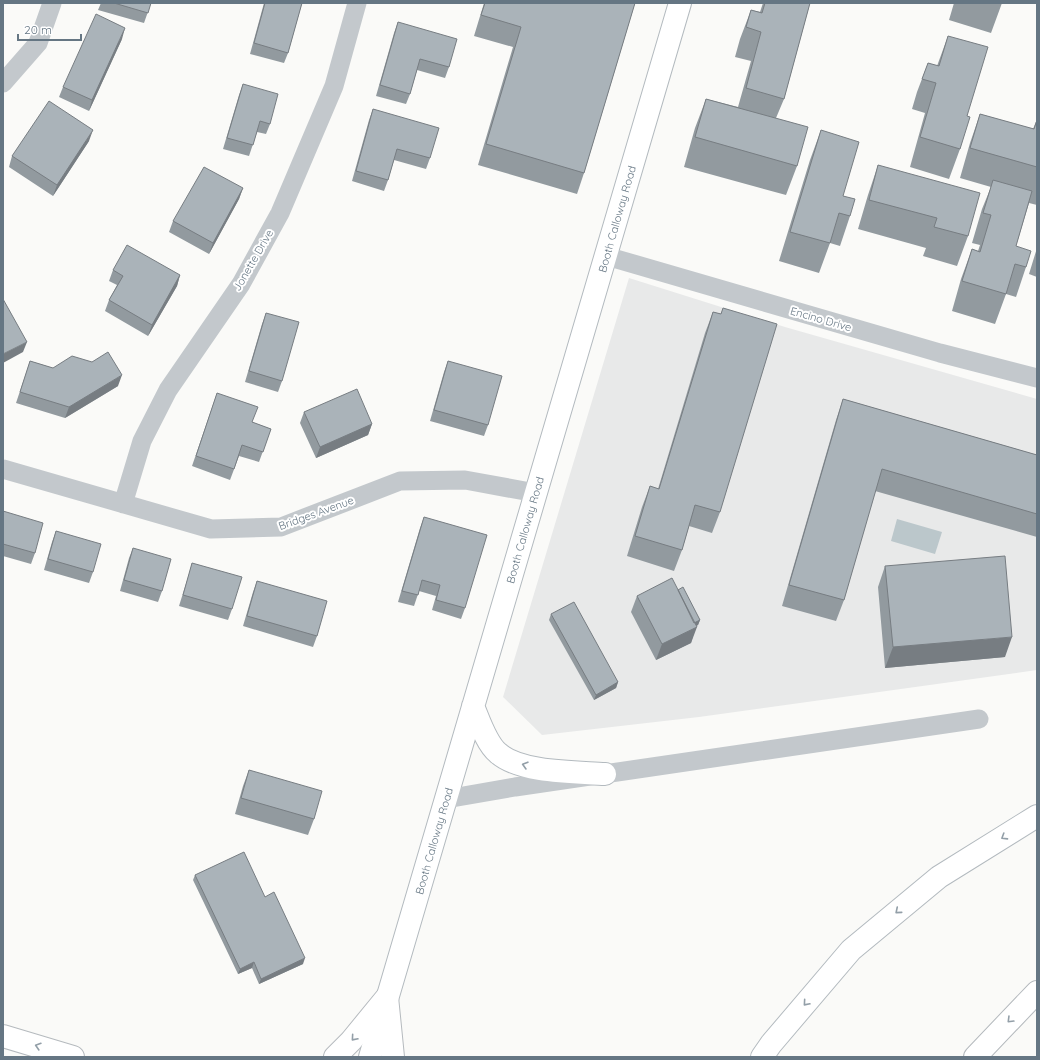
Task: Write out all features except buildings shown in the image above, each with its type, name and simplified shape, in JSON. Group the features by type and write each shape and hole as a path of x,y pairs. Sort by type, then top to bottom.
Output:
{"main road":[{"name":"Booth Calloway Road","path":"370,1057 680,3"},
{"path":"473,706 488,739 497,752 509,760 531,767 555,771 605,774"},
{"path":"762,1057 771,1044 851,950 939,877 1037,816"},
{"path":"975,1057 1037,992"},
{"path":"335,1057 351,1042 388,997"},
{"path":"388,997 392,1057"},
{"path":"3,1036 73,1057"}],"street":[{"path":"3,83 38,43 52,3"},
{"name":"Jonette Drive","path":"123,504 142,441 168,390 241,284 280,213 334,86 357,3"},
{"name":"Encino Drive","path":"606,256 940,353 1037,378"},
{"name":"Bridges Avenue","path":"3,469 211,529 281,527 400,481 465,480 536,493"},
{"path":"446,799 515,787 979,719"}],"shaded area":[{"path":"629,278 785,327 1037,399 1037,670 699,717 542,735 503,697"},
{"path":"897,519 942,532 935,554 891,541"}]}
